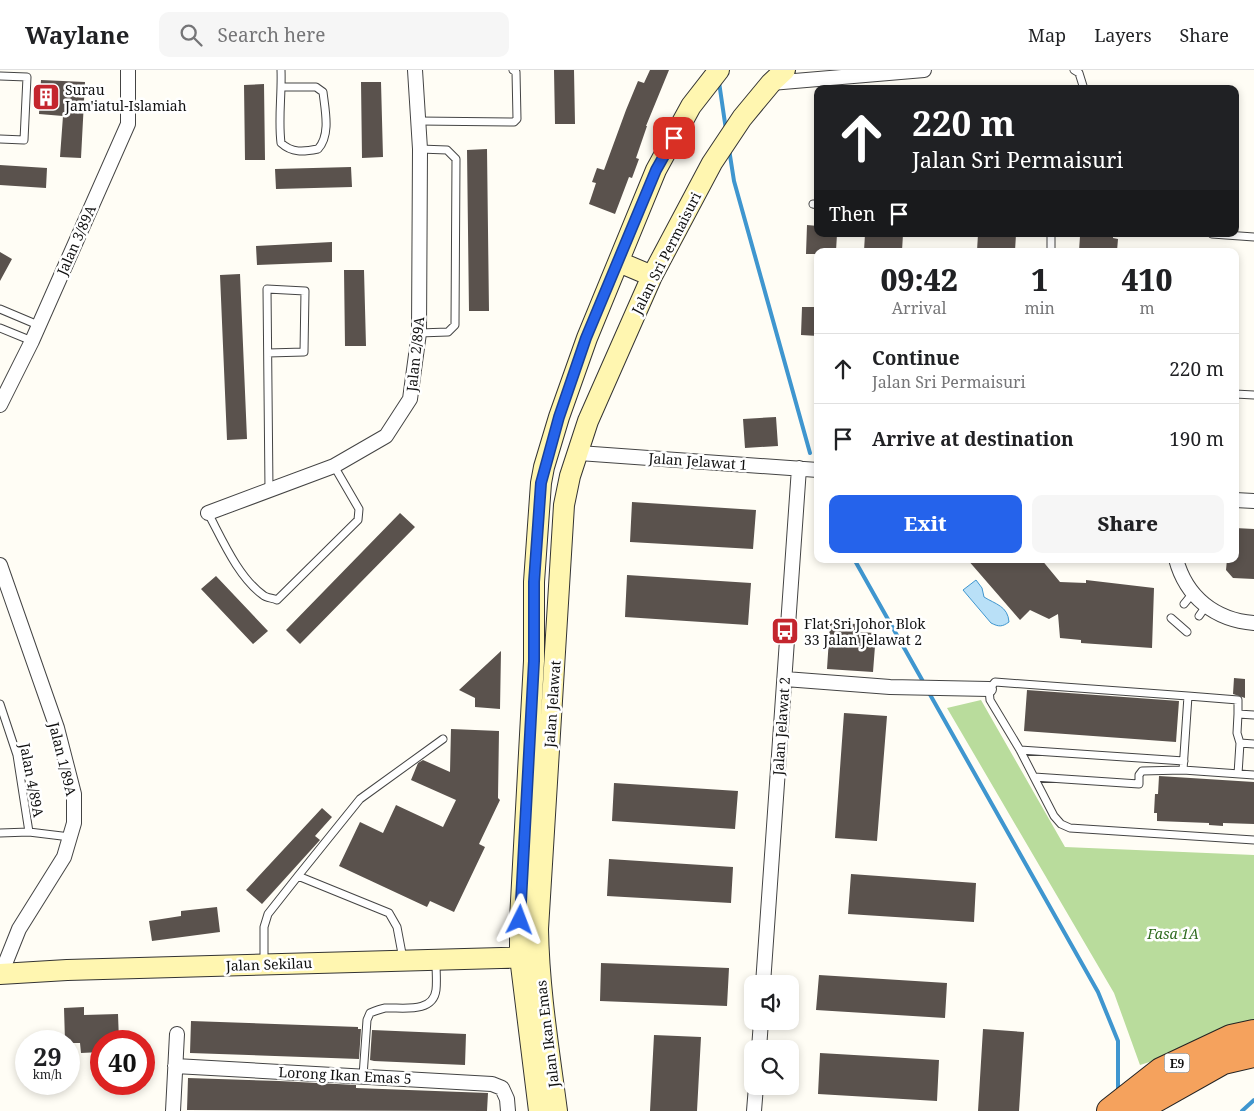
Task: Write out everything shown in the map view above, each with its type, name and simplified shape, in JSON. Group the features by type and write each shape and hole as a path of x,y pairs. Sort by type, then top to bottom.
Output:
{"highway":[{"name":"E9","path":"1110,1111 1161,1071 1231,1038 1254,1033"},
{"name":"E9","path":"1141,1111 1152,1101 1223,1061 1254,1054"}],"street":[{"name":"Jalan 3/89A","path":"0,405 32,341 128,124 128,70"},
{"name":"Jalan 2/89A","path":"208,513 334,466 386,436 410,399 420,333 420,148 415,70"},
{"path":"541,483 559,417 586,338 656,170 691,106 718,70"},
{"path":"778,76 924,70"},
{"name":"Jalan Sri Permaisuri","path":"579,453 588,421 652,276 712,163 742,118 778,76"},
{"path":"619,262 652,276"},
{"path":"559,417 565,440 570,447 579,453"},
{"path":"541,483 562,457 570,453 579,453"},
{"name":"Jalan Jelawat 1","path":"579,453 814,470"},
{"name":"Jalan Jelawat","path":"529,957 538,929 564,505 570,476 579,453"},
{"name":"Jalan Jelawat 2","path":"764,975 799,468"},
{"name":"Jalan Jelawat","path":"529,957 520,920 534,661 534,582 541,483"},
{"path":"1239,500 1254,501"},
{"path":"1177,563 1203,611 1248,623 1254,633"},
{"name":"Jalan 1/89A","path":"0,565 57,728 74,794 74,823 64,857 19,929 1,974"},
{"path":"785,679 890,687 989,689"},
{"name":"Jalan Sekilau","path":"1,974 67,970 529,957"},
{"name":"Jalan Ikan Emas","path":"529,957 539,1111"},
{"name":"Jalan Ikan Emas","path":"529,957 543,1011 557,1111"},
{"path":"173,1111 177,1034"},
{"name":"Lorong Ikan Emas 5","path":"175,1066 492,1084 502,1088 507,1105"},
{"path":"754,1111 755,1095"}],"lane":[{"path":"280,70 282,87 279,109 281,143 287,149 295,151 318,149 325,138 326,118 323,92 316,87 282,87"},
{"path":"419,121 514,122 517,119 516,72 513,70"},
{"path":"1074,70 1079,73 1083,85"},
{"path":"0,76 27,77 24,140 0,139"},
{"path":"420,148 447,150 456,159 454,325 448,332 420,333"},
{"path":"1239,236 1254,237"},
{"path":"268,353 304,352 305,291 267,289 269,490"},
{"path":"0,309 38,325"},
{"path":"0,328 32,341"},
{"path":"1239,394 1254,395"},
{"path":"208,513 246,579 264,596 278,600 358,520 359,509 334,466"},
{"path":"1184,604 1193,593"},
{"path":"1171,618 1187,632"},
{"path":"1238,774 1240,743 1237,732 1238,700 995,682 989,689 990,700 1020,750 1054,816 1061,824 1070,828 1254,840"},
{"path":"1183,770 1188,696"},
{"name":"Jalan 4/89A","path":"0,704 17,755 29,832"},
{"path":"1238,714 1254,715"},
{"path":"264,965 264,927 268,914 298,876 360,799 443,739"},
{"path":"1240,743 1254,744"},
{"path":"1020,750 1184,761"},
{"path":"1034,777 1139,784 1139,775 1142,771 1183,770 1254,775"},
{"name":"Jalan 4/89A","path":"0,833 29,832 70,837"},
{"path":"298,876 389,913 397,927 403,960"},
{"path":"363,1076 370,1012 384,1008 417,1008 434,998 436,991 436,960"}],"green space":[{"name":"Fasa 1A","path":"981,700 1065,847 1254,855 1254,1029 1140,1065 1114,993 947,708"}],"water":[{"path":"976,580 982,588 984,597 1004,609 1009,622 1000,626 991,623 963,590"}],"building":[{"path":"554,70 574,70 575,124 555,124"},
{"path":"650,70 669,70 646,126 636,158 639,159 632,178 629,177 615,214 589,204 596,183 592,182 597,168 604,170 638,81 644,83"},
{"path":"41,80 85,82 81,158 60,157 63,116 39,114"},
{"path":"361,82 381,82 383,157 362,158"},
{"path":"264,84 265,160 245,160 244,85"},
{"path":"487,149 489,311 469,311 467,150"},
{"path":"0,165 47,168 46,188 0,185"},
{"path":"351,167 352,187 276,189 275,169"},
{"path":"807,225 814,226 814,237 837,237 836,248 814,248 814,254 806,254"},
{"path":"865,237 903,237 902,248 864,248"},
{"path":"978,237 1016,237 1015,248 977,248"},
{"path":"1080,237 1113,237 1118,239 1117,248 1079,248"},
{"path":"332,242 332,262 257,265 256,246"},
{"path":"0,252 12,259 0,281"},
{"path":"344,270 364,270 366,346 345,346"},
{"path":"240,274 247,439 227,440 220,275"},
{"path":"802,307 814,307 814,336 801,335"},
{"path":"776,417 778,446 745,448 743,419"},
{"path":"632,502 756,510 753,549 630,542"},
{"path":"400,513 415,527 300,644 286,630"},
{"path":"1239,528 1254,529 1254,579 1233,578 1226,570 1227,563 1239,563"},
{"path":"970,563 1044,563 1060,582 1086,583 1086,580 1154,588 1152,648 1081,643 1081,640 1060,638 1058,614 1049,619 1030,610 1020,620"},
{"path":"627,575 751,583 748,625 625,617"},
{"path":"216,576 268,631 253,644 201,589"},
{"path":"830,623 858,624 857,632 876,633 873,672 827,669"},
{"path":"501,651 500,709 475,707 475,698 459,690"},
{"path":"1234,678 1245,679 1245,698 1233,694"},
{"path":"1027,690 1179,701 1176,742 1024,731"},
{"path":"844,713 887,716 877,841 835,838"},
{"path":"451,729 499,731 498,798 500,800 479,844 485,847 454,912 430,901 427,907 339,866 360,822 383,833 396,805 443,827 456,800 411,780 418,763 423,760 450,772"},
{"path":"1159,776 1254,782 1254,824 1223,823 1223,826 1209,825 1209,823 1157,821 1157,813 1154,813 1155,794 1158,794"},
{"path":"614,783 738,791 735,829 612,821"},
{"path":"322,808 332,817 315,836 320,840 262,904 246,890"},
{"path":"609,859 733,867 731,903 607,896"},
{"path":"851,874 976,883 974,922 848,914"},
{"path":"217,907 220,932 152,941 149,921 181,916 181,911"},
{"path":"601,963 729,968 727,1006 600,1001"},
{"path":"819,975 947,983 945,1018 816,1010"},
{"path":"84,1007 84,1015 118,1014 119,1030 90,1030 90,1053 81,1053 80,1030 65,1030 64,1008"},
{"path":"191,1021 358,1027 358,1029 361,1029 359,1059 190,1053"},
{"path":"983,1029 1024,1032 1019,1111 978,1111"},
{"path":"372,1030 466,1034 465,1065 370,1060"},
{"path":"654,1035 701,1037 697,1111 650,1111"},
{"path":"820,1053 939,1060 937,1101 818,1094"},
{"path":"188,1078 356,1085 356,1088 488,1093 487,1111 187,1110"}],"waterway":[{"path":"719,82 726,130"},
{"path":"729,149 734,181 810,453"},
{"path":"856,563 925,685"},
{"path":"928,691 1098,992 1118,1041 1118,1091"},
{"path":"1242,1111 1254,1100"}],"place":[{"name":"Surau Jam'iatul-Islamiah","path":"46,97"},
{"name":"Flat Sri Johor Blok 33 Jalan Jelawat 2","path":"785,631"}],"route":[{"path":"520,920 534,661 534,582 541,483 544,467 586,338 656,170 674,138"}]}
